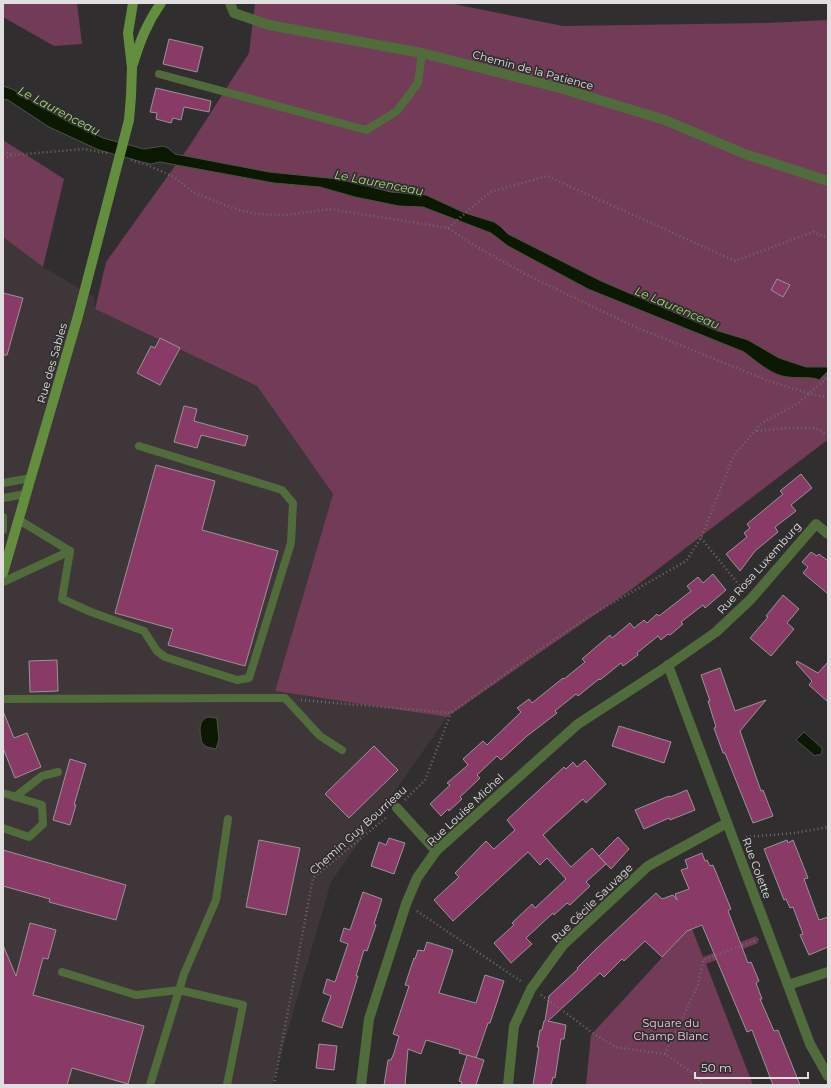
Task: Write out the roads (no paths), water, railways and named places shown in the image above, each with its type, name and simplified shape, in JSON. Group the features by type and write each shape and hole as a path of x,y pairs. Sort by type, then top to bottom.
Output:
{"main road":[{"path":"132,68 128,33 133,3"},
{"path":"132,68 142,36 152,15 161,3"},
{"name":"Rue des Sables","path":"3,573 78,316 124,142 129,120 132,68"}],"street":[{"name":"Chemin de la Patience","path":"230,3 234,12 269,25 422,53 560,88 665,120 745,154 828,181"},
{"name":"Rue Rosa Luxemburg","path":"668,665 716,632 751,599 816,524 828,534"},
{"name":"Rue Colette","path":"668,665 810,1044 828,1076"},
{"name":"Rue Louise Michel","path":"361,1085 369,1019 406,904 417,878 436,851 578,724 668,665"},
{"path":"397,808 436,851"},
{"name":"Rue Cécile Sauvage","path":"508,1085 514,1026 531,988 563,945 648,866 727,823"},
{"path":"788,985 828,972"}],"lane":[{"path":"159,74 366,130 397,111 418,83 422,53"},
{"path":"70,551 62,599 91,612 144,631 157,651 165,658 237,680 249,678 291,543 293,503 282,490 138,446"},
{"path":"3,483 31,478"},
{"path":"3,498 26,494"},
{"path":"3,516 3,530"},
{"path":"18,520 70,551"},
{"path":"3,582 70,551"},
{"path":"3,699 285,698 320,736 342,750"},
{"path":"15,797 42,776 58,772"},
{"path":"3,794 42,805 43,824 29,837 3,828"},
{"path":"150,1085 184,974 216,900 228,819"},
{"path":"62,972 136,995 179,990 243,1005 227,1085"}],"water label":[{"name":"Le Laurenceau","path":"59,111"},
{"name":"Le Laurenceau","path":"379,183"},
{"name":"Le Laurenceau","path":"677,308"}],"park label":[{"name":"Square du Champ Blanc","path":"671,1029"}]}
